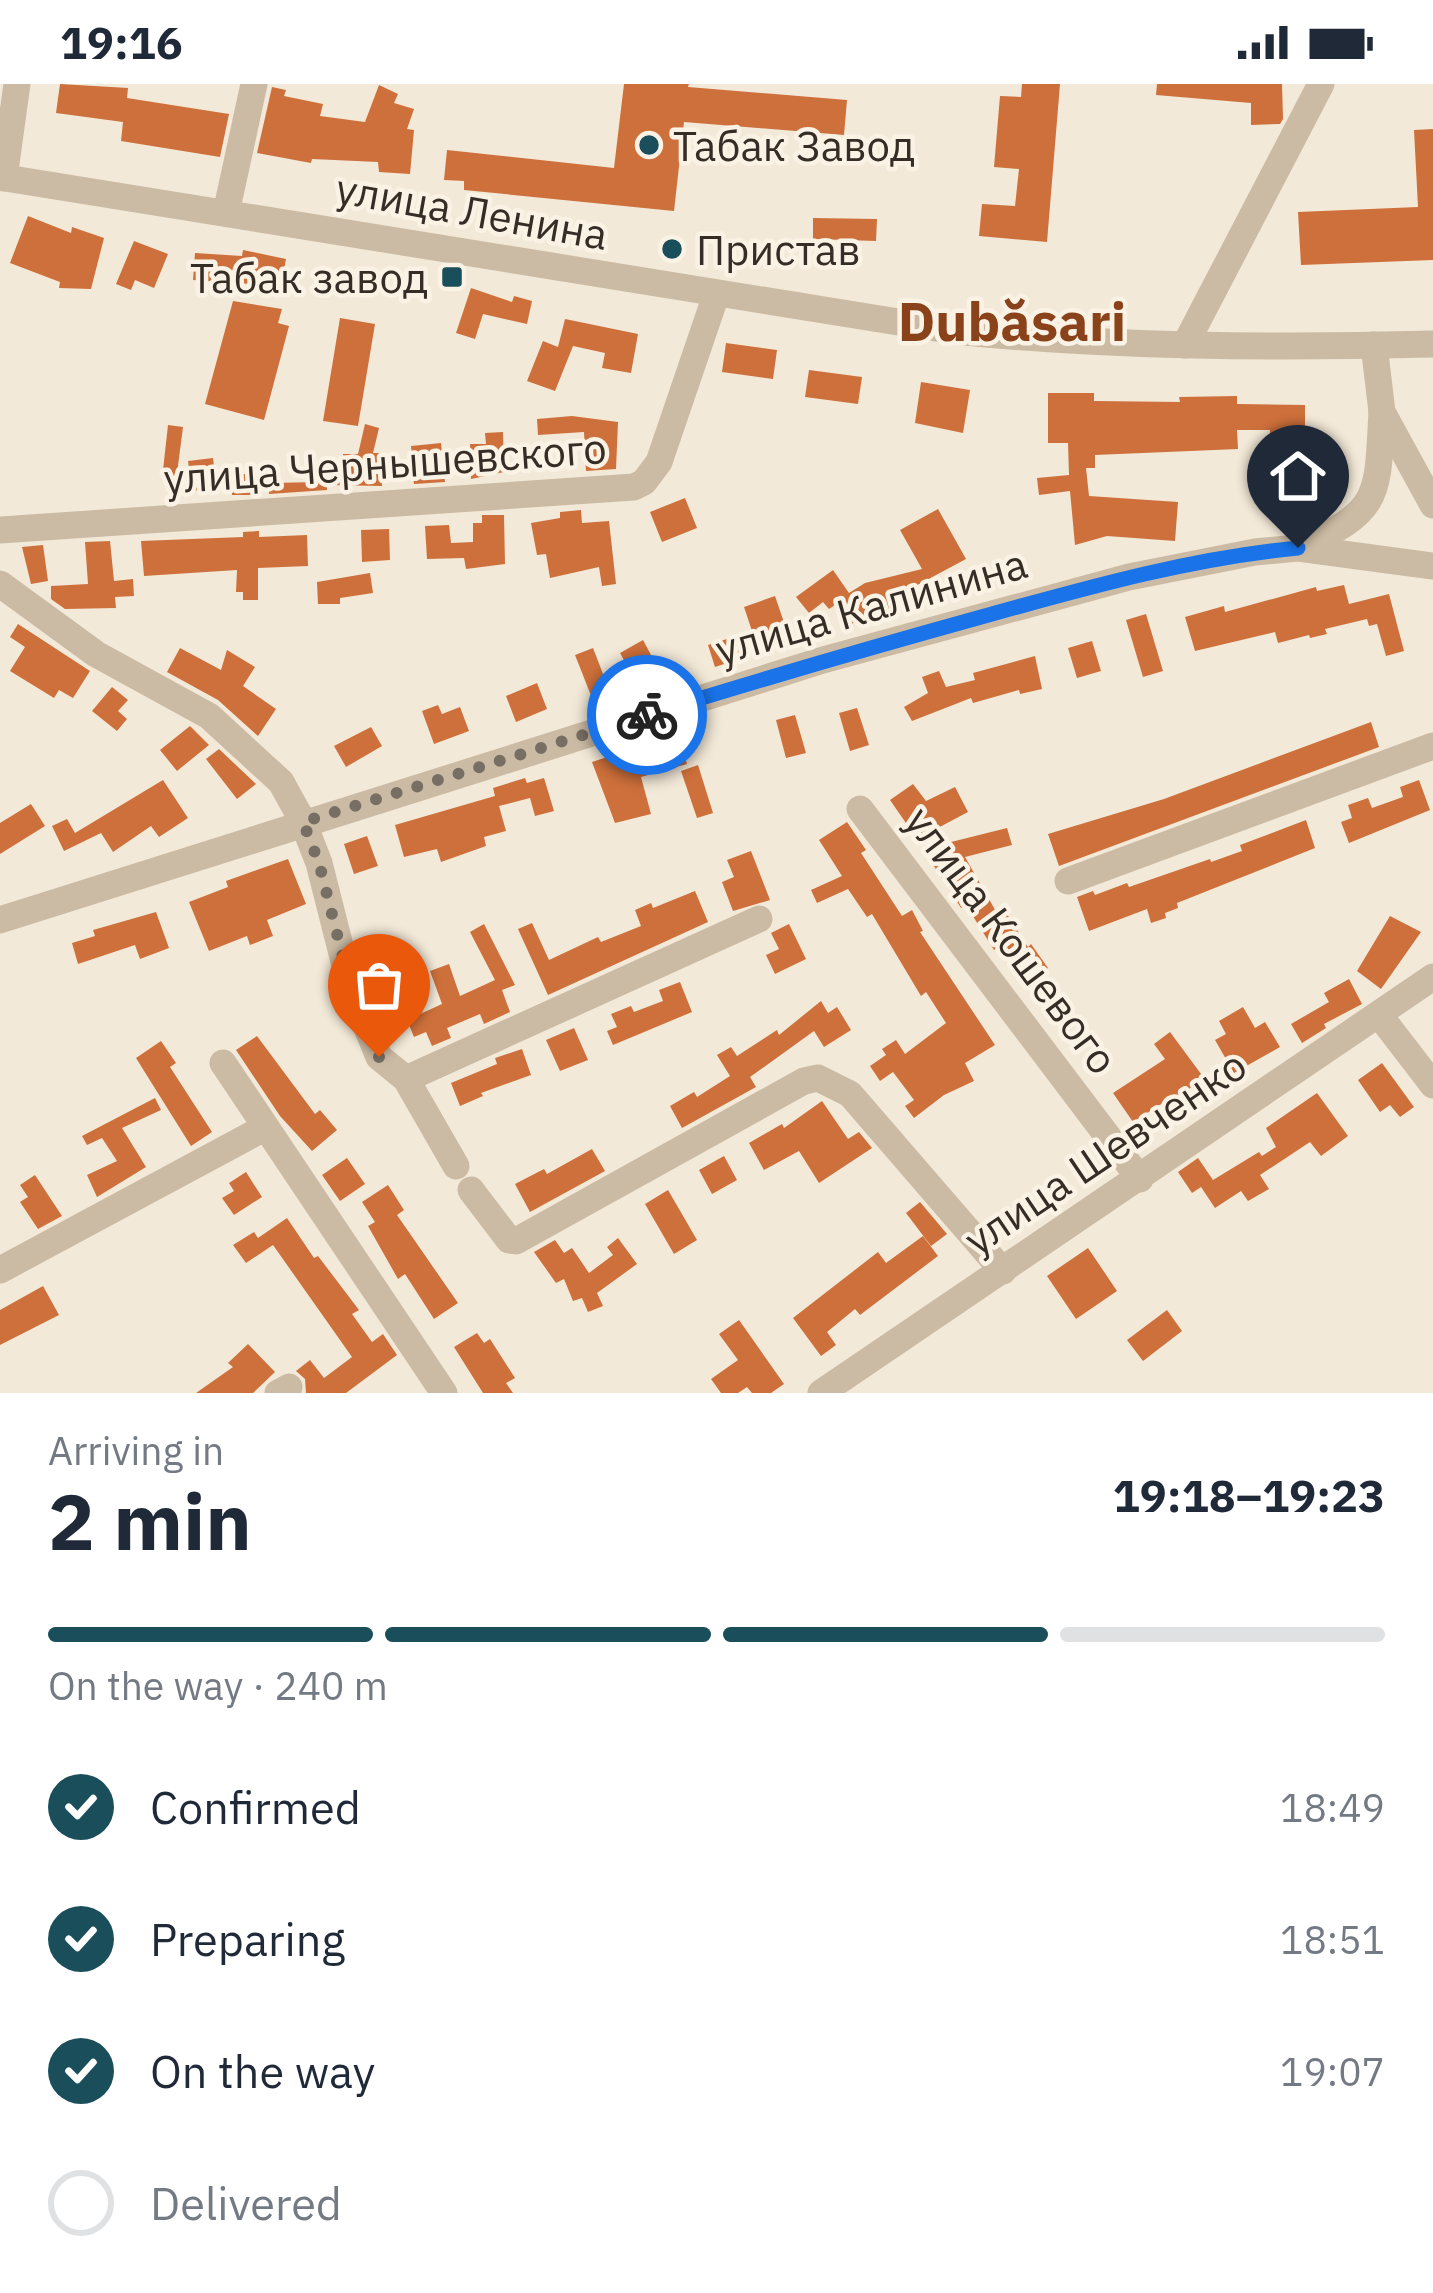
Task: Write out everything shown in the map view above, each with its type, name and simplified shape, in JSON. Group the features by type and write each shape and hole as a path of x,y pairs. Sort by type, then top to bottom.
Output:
{"street":[{"path":"2,177 16,84"},
{"path":"226,213 254,84"},
{"path":"1185,345 1322,84"},
{"name":"улица Ленина","path":"2,177 954,331 1069,343 1433,344"},
{"name":"улица Чернышевского","path":"0,530 634,487 659,462 716,295"},
{"path":"1298,548 1363,513 1378,484 1382,412 1374,345"},
{"path":"1382,412 1433,505"},
{"name":"улица Калинина","path":"0,920 845,654 1129,577 1298,548 1433,566"},
{"path":"0,584 96,654 224,728 281,782 319,863 351,989 379,1057 406,1079 456,1166"},
{"path":"1068,881 1433,746"},
{"name":"улица Кошевого","path":"860,809 1141,1179"},
{"path":"406,1079 759,920"},
{"name":"улица Шевченко","path":"821,1393 1433,977"},
{"path":"1380,1016 1433,1085"},
{"path":"223,1064 443,1393"},
{"path":"471,1190 508,1240 526,1237 804,1081 818,1078 850,1094 1003,1271"},
{"path":"0,1270 264,1128"}],"building":[{"path":"60,84 128,88 127,98 229,114 220,157 121,141 123,122 56,113"},
{"path":"624,84 689,84 847,100 844,135 684,122 674,211 464,190 464,181 444,180 447,150 614,168"},
{"path":"1022,84 1060,84 1047,242 979,236 982,204 1015,206 1019,169 994,167 1000,96 1021,97"},
{"path":"1157,84 1282,84 1283,119 1280,124 1251,125 1251,103 1156,95"},
{"path":"379,85 398,94 394,103 414,109 407,129 414,130 410,174 379,172 378,162 312,159 311,163 257,153 272,87 286,90 284,96 323,104 320,116 365,122"},
{"path":"1433,129 1433,260 1301,265 1298,212 1418,207 1414,130"},
{"path":"28,216 71,233 72,227 104,238 91,289 59,288 60,282 10,263"},
{"path":"813,218 877,219 876,241 813,239"},
{"path":"134,241 168,254 154,288 135,280 131,290 116,284"},
{"path":"243,250 286,259 281,286 193,280 195,253 242,256"},
{"path":"471,288 512,302 514,296 532,301 527,324 483,314 475,339 456,333"},
{"path":"233,301 282,309 278,323 289,326 264,420 205,404"},
{"path":"340,318 375,324 358,426 323,421"},
{"path":"565,319 638,334 631,373 602,368 605,353 573,346 555,391 527,381 543,341 558,347"},
{"path":"726,343 777,350 773,379 722,372"},
{"path":"809,370 862,377 858,404 805,397"},
{"path":"921,382 970,390 963,433 915,423"},
{"path":"1048,393 1094,393 1094,401 1180,402 1179,397 1237,396 1237,404 1305,405 1305,453 1269,453 1270,430 1237,430 1238,449 1095,455 1095,468 1086,468 1089,496 1178,502 1175,541 1107,536 1075,545 1070,491 1039,495 1037,478 1069,475 1068,443 1048,443"},
{"path":"572,416 618,422 616,469 586,471 584,432 538,435 537,419"},
{"path":"365,424 379,428 373,453 381,453 382,486 327,485 327,490 269,494 269,483 320,482 320,468 343,468 343,454 358,454"},
{"path":"168,425 183,427 176,481 162,479"},
{"path":"503,432 504,472 471,479 470,444 486,444 485,433"},
{"path":"441,443 445,482 414,484 411,446"},
{"path":"213,458 215,474 257,474 257,495 232,495 232,486 192,491 188,461"},
{"path":"685,498 697,528 662,542 650,512"},
{"path":"938,509 966,559 908,590 913,604 881,613 876,607 849,626 835,605 829,609 823,602 809,613 796,597 833,570 849,593 865,583 922,569 900,530"},
{"path":"581,510 582,523 609,521 616,584 602,586 599,567 550,578 546,554 537,555 531,523"},
{"path":"482,515 504,515 505,564 466,569 464,558 427,559 425,526 449,525 451,543 473,542 473,523 482,523"},
{"path":"389,529 390,560 362,562 361,530"},
{"path":"259,531 259,537 307,535 308,566 258,568 258,600 243,600 243,592 236,592 237,570 144,576 141,541 243,537 243,532"},
{"path":"110,541 114,581 133,579 134,596 115,597 116,608 65,609 51,599 51,586 88,584 85,542"},
{"path":"43,545 48,581 31,584 22,547"},
{"path":"370,573 373,593 340,598 340,604 318,604 317,582"},
{"path":"1344,585 1349,604 1389,594 1404,651 1386,656 1377,624 1369,626 1367,619 1325,629 1327,634 1310,638 1278,643 1275,632 1195,651 1185,617"},
{"path":"775,596 788,634 746,649 748,656 715,667 708,645 752,631 744,607"},
{"path":"1146,614 1163,671 1143,677 1126,620"},
{"path":"18,624 90,671 73,698 59,690 54,698 10,671 25,647 10,637"},
{"path":"643,640 659,670 643,679 636,668 630,671 620,653"},
{"path":"1092,641 1101,671 1077,678 1068,648"},
{"path":"180,648 221,670 227,650 255,667 243,686 276,709 258,736 218,700 167,672"},
{"path":"593,648 610,692 592,698 575,655"},
{"path":"1035,656 1042,689 973,703 971,698 912,721 904,707 928,693 922,677 939,671 946,687 975,680 973,673"},
{"path":"537,683 547,709 516,722 506,696"},
{"path":"112,687 128,700 118,711 127,719 117,731 92,711"},
{"path":"438,705 442,714 460,707 469,731 434,744 422,711"},
{"path":"857,708 869,745 850,751 839,713"},
{"path":"795,715 806,753 786,758 776,720"},
{"path":"1371,722 1379,747 1059,866 1048,834 1164,799"},
{"path":"190,726 209,745 177,771 160,750"},
{"path":"371,727 382,746 346,767 334,746"},
{"path":"678,734 687,764 641,777 651,814 615,823 592,762"},
{"path":"219,749 256,784 237,799 206,759"},
{"path":"698,765 713,813 697,818 681,771"},
{"path":"525,778 527,783 544,778 554,811 535,816 530,798 499,806 506,831 484,837 486,846 441,862 437,849 404,857 395,825 495,796 493,788"},
{"path":"163,780 188,818 159,837 151,826 113,852 101,833 64,851 52,826 67,819 75,833"},
{"path":"1419,780 1430,810 1349,843 1341,822 1352,818 1348,805 1368,798 1372,808 1403,797 1400,787"},
{"path":"913,784 926,801 955,787 968,812 917,839 890,800"},
{"path":"31,804 45,826 0,854 0,823"},
{"path":"1306,820 1315,848 1177,903 1178,908 1165,913 1166,918 1151,923 1147,909 1089,931 1077,897 1211,862 1242,851 1240,845"},
{"path":"847,822 902,916 912,910 920,932 995,1045 965,1063 974,1081 944,1095 914,1118 905,1106 914,1100 893,1072 880,1081 870,1066 896,1040 905,1054 946,1023 926,992 921,996 872,914 867,917 848,889 817,903 811,890 842,876 819,840"},
{"path":"1007,828 1012,845 965,857 998,915 1005,911 1048,968 1025,984 999,947 994,950 966,905 961,908 923,849"},
{"path":"367,836 378,866 354,874 344,844"},
{"path":"751,851 770,900 733,911 722,882 734,877 727,860"},
{"path":"288,859 306,904 267,920 273,936 250,945 247,936 209,951 189,902 228,887 226,881"},
{"path":"695,891 708,922 548,995 518,929 532,923 549,960 598,937 601,942 641,926 635,910"},
{"path":"156,912 169,948 140,959 135,945 78,964 72,943 95,936 93,930"},
{"path":"1390,916 1421,932 1381,989 1357,971"},
{"path":"484,924 515,985 502,990 510,1012 484,1024 480,1014 447,1028 451,1038 432,1046 426,1032 414,1037 407,1020 442,1004 430,971 449,964 460,996 495,980 470,932"},
{"path":"789,924 806,959 775,974 766,955 779,949 771,933"},
{"path":"1349,979 1362,1004 1324,1024 1326,1028 1302,1043 1291,1024 1329,1002 1324,993"},
{"path":"680,982 692,1012 613,1045 607,1031 617,1027 611,1014 631,1006 634,1012 663,1001 659,990"},
{"path":"821,1001 828,1013 837,1007 851,1030 824,1047 814,1031 750,1077 756,1087 682,1128 670,1106 694,1092 697,1097 730,1076 717,1055 731,1047 737,1056 777,1030 779,1035"},
{"path":"1243,1007 1255,1028 1265,1022 1280,1047 1234,1073 1215,1040 1226,1034 1219,1021"},
{"path":"574,1028 588,1060 560,1071 546,1040"},
{"path":"1170,1032 1204,1078 1133,1122 1113,1093 1165,1059 1154,1044"},
{"path":"257,1036 315,1114 320,1110 337,1130 312,1151 280,1116 236,1050"},
{"path":"161,1041 176,1063 170,1067 212,1132 191,1146 136,1058"},
{"path":"522,1049 531,1075 460,1106 451,1083"},
{"path":"1382,1063 1414,1107 1400,1117 1390,1105 1380,1112 1358,1080"},
{"path":"1317,1093 1348,1136 1321,1156 1310,1142 1260,1175 1269,1189 1248,1201 1241,1191 1215,1208 1201,1187 1192,1193 1178,1172 1198,1158 1213,1180 1259,1152 1262,1156 1276,1147 1266,1128"},
{"path":"155,1098 161,1110 122,1128 146,1167 97,1197 87,1175 117,1161 102,1138 87,1145 82,1136"},
{"path":"822,1101 848,1139 859,1132 872,1148 819,1183 799,1151 764,1170 749,1143 782,1124 784,1128"},
{"path":"592,1149 605,1171 530,1212 515,1184 544,1169 547,1174"},
{"path":"724,1156 737,1180 712,1194 699,1170"},
{"path":"347,1158 365,1184 340,1201 322,1175"},
{"path":"246,1172 262,1197 234,1215 222,1198 234,1191 229,1183"},
{"path":"35,1175 62,1216 38,1229 20,1202 28,1197 20,1185"},
{"path":"388,1185 404,1210 397,1215 458,1303 434,1319 405,1274 398,1279 368,1226 375,1222 362,1202"},
{"path":"668,1190 697,1240 674,1254 645,1204"},
{"path":"920,1202 947,1234 931,1246 906,1213"},
{"path":"287,1218 359,1310 352,1314 372,1342 383,1334 397,1355 346,1393 306,1393 305,1379 296,1371 310,1360 324,1378 352,1357 273,1245 246,1263 233,1245 254,1232 258,1238"},
{"path":"923,1236 938,1256 860,1315 855,1309 827,1332 836,1345 821,1356 793,1318 878,1252 886,1263"},
{"path":"618,1238 637,1264 597,1293 603,1306 588,1312 582,1298 573,1301 564,1279 556,1283 534,1252 555,1240 564,1253 572,1248 589,1273 613,1255 607,1247"},
{"path":"1088,1248 1117,1291 1076,1319 1047,1276"},
{"path":"43,1286 59,1315 0,1345 0,1310"},
{"path":"1167,1310 1182,1331 1143,1361 1127,1340"},
{"path":"739,1320 784,1384 771,1393 752,1393 747,1387 738,1393 721,1393 711,1379 738,1360 719,1334"},
{"path":"477,1333 484,1343 490,1339 515,1378 506,1383 513,1393 483,1393 454,1347"},
{"path":"248,1344 275,1372 253,1393 196,1393 233,1367 228,1363"}],"way so far":[{"path":"379,1057 351,989 319,863 303,822 647,715"}],"place":[{"name":"Табак Завод","path":"649,145"},
{"name":"Пристав","path":"672,249"},
{"name":"Табак завод","path":"452,277"}],"district":[{"name":"Dubăsari","path":"1012,321"}],"route":[{"path":"647,715 823,660 1129,577 1298,548"}]}
